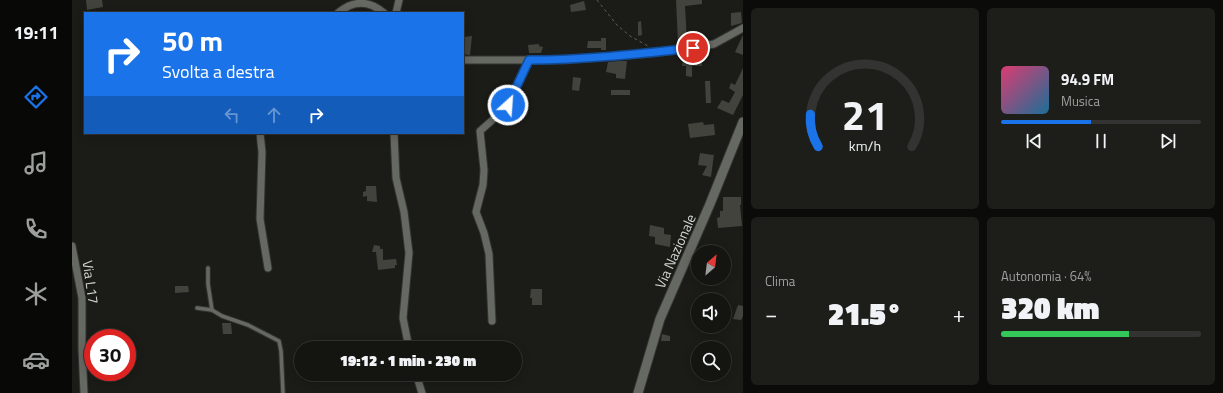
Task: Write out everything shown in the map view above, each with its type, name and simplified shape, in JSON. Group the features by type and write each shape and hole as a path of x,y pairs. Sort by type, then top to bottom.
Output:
{"main road":[{"name":"Via Nazionale","path":"638,393 660,318 710,204 743,122"}],"street":[{"path":"396,12 399,0"},
{"path":"340,12 353,3 361,2 378,7 383,12"},
{"path":"464,60 573,59 653,53 714,44 743,28"},
{"path":"492,321 489,254 484,233 476,212 483,185 484,170 480,131 508,105 529,60"},
{"path":"260,134 262,152 260,219 268,268"},
{"path":"394,134 396,178 404,212 409,253 403,318 408,341"},
{"name":"Via L17","path":"72,246 82,298 84,393"},
{"path":"418,381 422,393"}],"lane":[{"path":"208,268 208,284 212,310"},
{"path":"197,308 212,310 222,316 248,325 278,341 281,351 283,393"}],"path":[{"path":"597,0 617,25 630,36 650,47 653,53"}],"building":[{"path":"86,0 102,0 103,7 87,10"},
{"path":"676,0 702,0 702,4 685,6 687,42 678,43"},
{"path":"584,1 586,10 571,12 570,5"},
{"path":"741,12 742,23 731,26 731,13"},
{"path":"641,21 642,35 638,36 638,22"},
{"path":"743,35 743,55 735,52"},
{"path":"472,36 470,55 464,54 464,37"},
{"path":"601,38 606,38 606,50 601,50 601,48 587,48 588,41 601,41"},
{"path":"539,44 539,46 543,47 541,53 529,53 528,45"},
{"path":"696,56 702,56 702,66 692,66 692,77 686,76 686,66 682,66 683,60 696,60"},
{"path":"627,61 625,79 616,78 616,74 606,72 608,62"},
{"path":"743,68 743,95 733,115 717,108 722,100 729,103 735,92 729,88 731,83 735,85"},
{"path":"573,77 581,78 579,91 572,90"},
{"path":"705,81 710,81 711,103 706,103"},
{"path":"611,90 630,90 630,95 611,95"},
{"path":"703,122 704,125 714,124 715,135 690,138 688,124"},
{"path":"700,153 714,154 711,177 702,175 707,166 698,165"},
{"path":"366,186 376,186 377,202 367,201 367,196 363,197 363,192 366,191"},
{"path":"723,197 741,197 740,205 742,226 718,228 717,218 720,217 720,211 723,211"},
{"path":"650,225 664,228 664,234 671,235 670,247 655,244 655,237 649,236"},
{"path":"374,245 380,246 380,249 383,249 383,260 396,259 397,265 395,265 395,268 378,270 376,252 372,252"},
{"path":"175,286 188,286 189,292 175,293"},
{"path":"531,289 542,289 542,305 532,305 532,298 530,298"},
{"path":"738,305 743,306 743,316 741,320 733,319"},
{"path":"222,323 231,323 232,334 223,334"},
{"path":"662,334 670,336 670,341 661,341"}],"route":[{"path":"508,105 529,60 565,60 610,57 693,48"}]}
